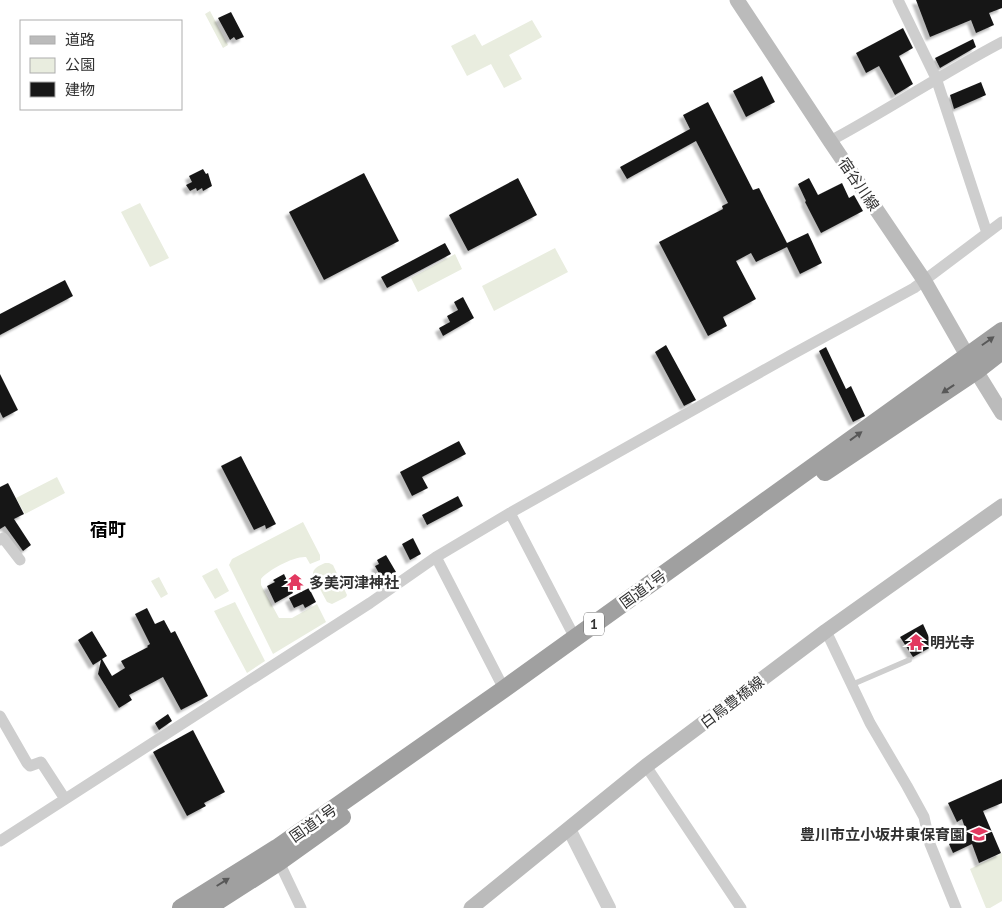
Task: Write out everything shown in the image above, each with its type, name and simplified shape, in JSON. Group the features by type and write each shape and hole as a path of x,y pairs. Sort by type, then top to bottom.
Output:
{"highway":[{"name":"国道1号","path":"207,908 279,862 787,498 972,363 1002,331"},
{"name":"国道1号","path":"181,908 277,848 575,638 972,363 1002,351"}],"main road":[{"name":"宿谷川線","path":"737,0 924,280 1002,413"},
{"name":"白鳥豊橋線","path":"471,908 646,766 826,631 1002,506"}],"street":[{"path":"898,0 936,78 987,233"},
{"path":"830,141 866,122 936,78 1002,42"},
{"path":"0,841 370,603 436,557 510,513 914,288 1002,222"},
{"path":"510,513 575,638"},
{"path":"0,540 3,538 20,560"},
{"path":"436,557 504,689"},
{"path":"826,631 870,723 924,817 930,844 956,908"},
{"path":"0,716 27,764 30,766 41,762 65,799"},
{"path":"646,766 741,908"},
{"path":"569,829 609,908"},
{"path":"279,862 302,908"}],"lane":[{"path":"851,685 908,660"}],"green space":[{"path":"210,11 228,45 223,48 205,14"},
{"path":"532,20 542,37 509,55 522,79 504,88 491,64 467,76 451,46 475,34 482,46"},
{"path":"140,203 169,258 150,267 121,212"},
{"path":"555,248 568,272 494,311 482,286"},
{"path":"455,254 462,269 418,292 411,278"},
{"path":"57,477 65,493 25,514 16,498"},
{"path":"303,522 320,555 320,560 310,564 306,557 288,561 264,575 261,579 261,585 279,618 292,618 317,604 326,622 273,654 229,565 232,559"},
{"path":"325,563 333,565 347,595 332,604 327,602 313,576 315,569"},
{"path":"217,568 229,591 215,599 202,576"},
{"path":"159,577 168,594 161,598 151,581"},
{"path":"235,602 265,661 247,673 214,611"},
{"path":"1002,853 1002,901 990,908 986,908 970,869"}],"building":[{"path":"916,0 1002,0 1002,8 989,13 994,25 976,33 971,20 930,37"},
{"path":"231,12 244,37 236,40 234,37 230,40 218,18"},
{"path":"903,28 913,48 899,56 913,84 895,95 879,66 866,73 856,53"},
{"path":"973,39 976,47 940,68 935,58"},
{"path":"762,76 775,102 746,117 733,91"},
{"path":"981,82 986,95 954,109 950,95"},
{"path":"708,102 753,190 759,188 787,243 808,233 822,263 800,274 787,247 756,262 751,253 736,261 756,299 723,317 727,326 708,336 659,242 723,209 722,206 728,203 696,141 627,179 620,167 690,129 683,115"},
{"path":"203,169 206,174 208,173 212,186 203,191 202,188 197,191 196,188 190,191 186,185 192,182 189,176"},
{"path":"364,173 399,241 324,280 289,212"},
{"path":"518,178 537,215 468,251 449,215"},
{"path":"809,178 818,195 842,183 849,198 854,195 863,211 821,233 798,184"},
{"path":"445,243 451,254 387,288 381,277"},
{"path":"65,280 73,296 0,335 0,314"},
{"path":"463,297 474,318 443,336 439,328 450,322 447,316 458,310 454,302"},
{"path":"666,345 696,400 684,406 655,352"},
{"path":"826,347 846,389 851,386 865,416 853,422 819,351"},
{"path":"0,374 18,410 3,418 0,412"},
{"path":"459,441 466,454 422,477 428,488 412,496 400,472"},
{"path":"241,456 276,524 266,529 265,525 254,530 221,466"},
{"path":"8,483 24,514 14,519 31,545 23,551 5,526 0,529 0,487"},
{"path":"458,496 463,506 427,525 422,515"},
{"path":"413,538 421,554 410,560 402,544"},
{"path":"386,555 396,572 382,579 375,566 379,564 377,560"},
{"path":"284,574 293,593 275,603 267,586"},
{"path":"309,588 316,602 305,608 303,604 294,608 289,598"},
{"path":"147,608 155,624 164,620 171,633 175,631 208,696 181,710 163,677 129,695 132,700 119,708 98,674 101,660 93,665 78,640 92,631 107,656 102,659 112,676 125,668 121,661 148,647 150,644 135,614"},
{"path":"923,624 933,646 913,657 900,637"},
{"path":"168,714 172,721 159,730 155,723"},
{"path":"193,730 225,792 204,803 206,806 187,816 153,752"},
{"path":"1002,779 1002,803 983,811 1001,853 979,863 972,844 953,853 949,844 967,834 962,819 957,822 948,803"}],"place":[{"name":"多美河津神社","path":"295,582"},
{"name":"明光寺","path":"916,642"},
{"name":"豊川市立小坂井東保育園","path":"979,834"}],"district":[{"name":"宿町","path":"108,529"}]}
